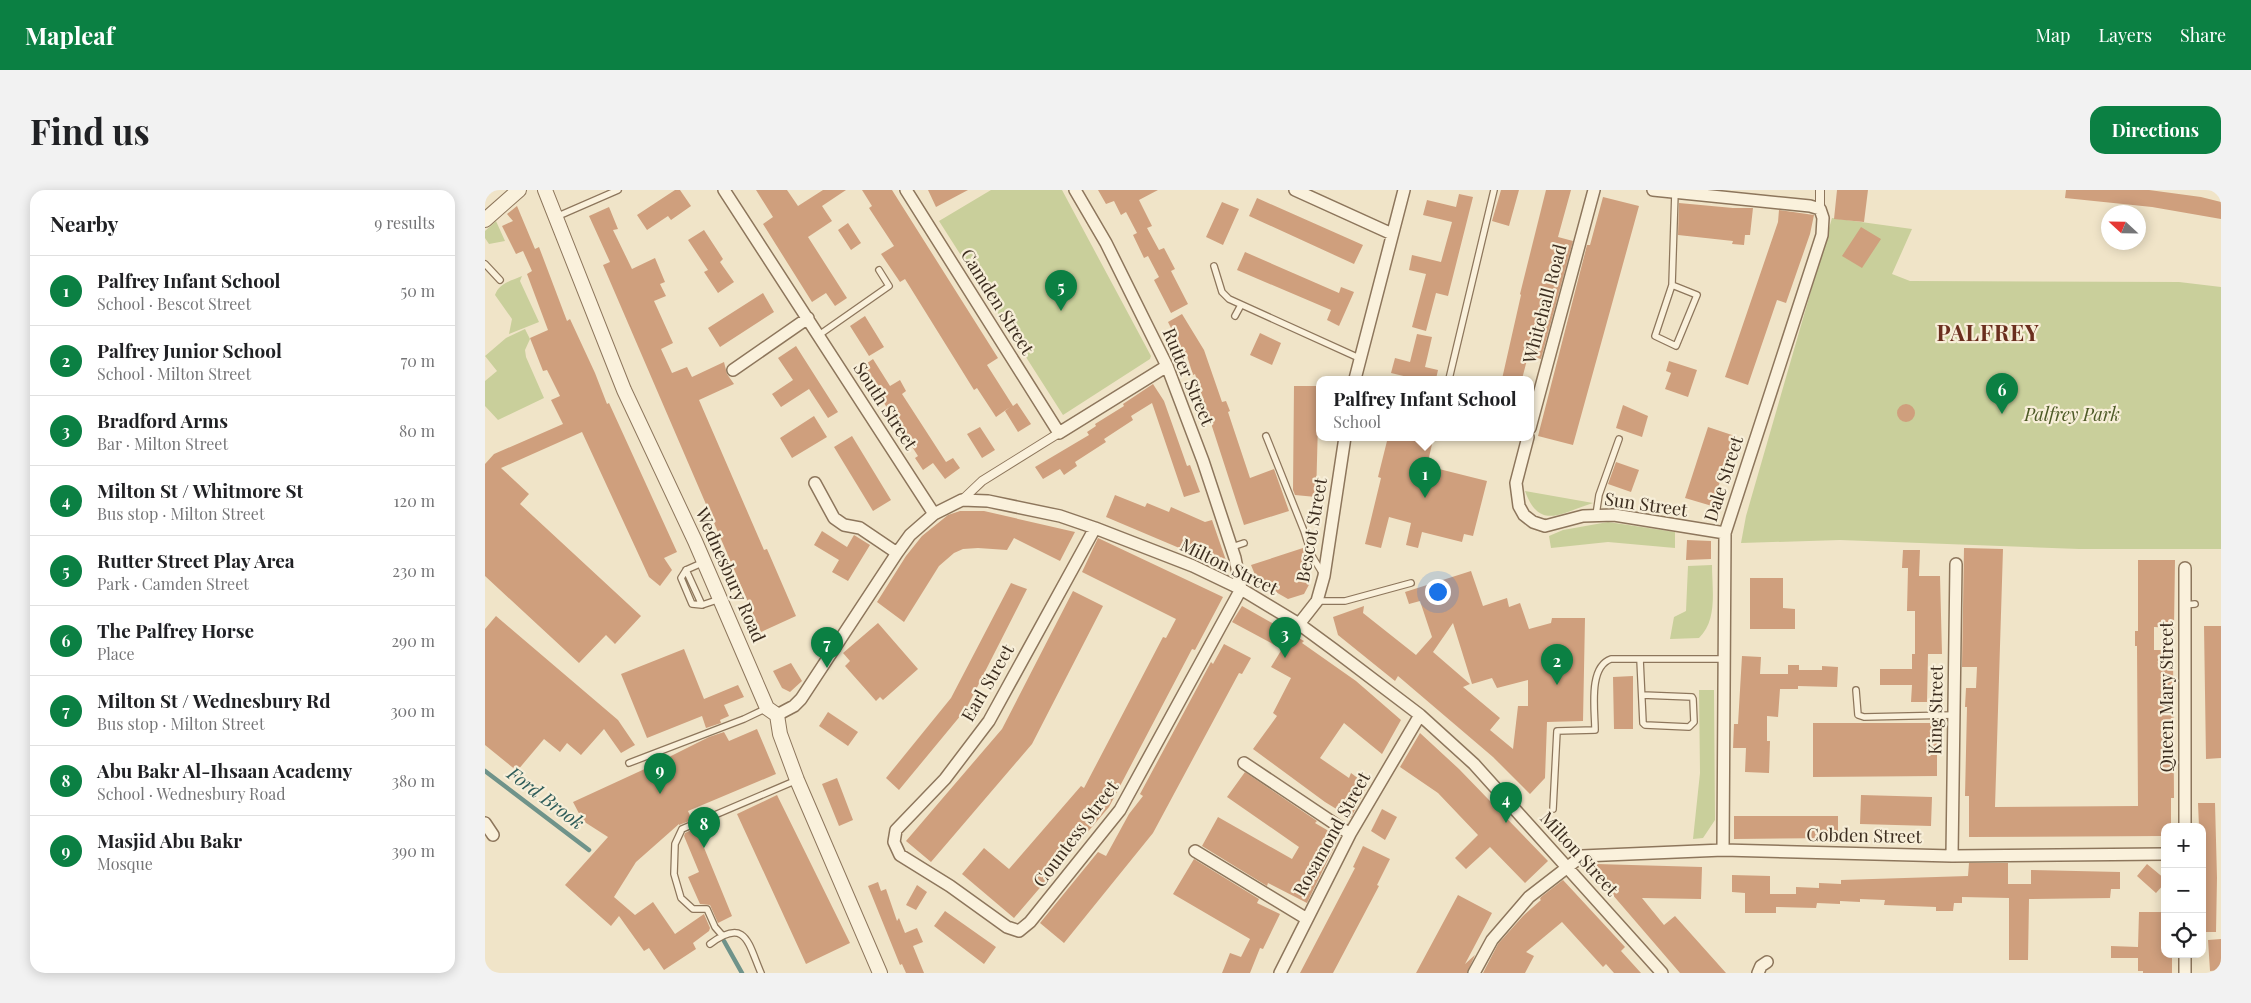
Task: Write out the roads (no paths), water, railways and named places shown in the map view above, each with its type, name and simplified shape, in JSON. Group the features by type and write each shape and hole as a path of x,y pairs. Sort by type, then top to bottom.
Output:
{"street":[{"path":"485,220 519,190"},
{"name":"Wednesbury Road","path":"545,190 625,390 772,712 797,780 880,973"},
{"name":"South Street","path":"724,190 934,514"},
{"name":"Camden Street","path":"905,190 1059,433"},
{"name":"Rutter Street","path":"1075,190 1106,243 1167,366 1203,461 1232,547 1241,588"},
{"path":"1295,190 1391,234"},
{"path":"1356,376 1404,190"},
{"name":"Whitehall Road","path":"1534,413 1594,190"},
{"path":"1653,190 1810,206 1820,209"},
{"name":"Dale Street","path":"1723,850 1725,533 1821,235 1823,218 1820,209 1820,190"},
{"path":"733,370 808,318"},
{"path":"962,500 982,481 1167,366"},
{"name":"Bescot Street","path":"1299,624 1317,601 1324,576 1344,441"},
{"name":"Sun Street","path":"1527,441 1516,483 1519,506 1524,516 1533,522 1545,526 1596,515 1614,515 1725,533"},
{"path":"815,483 834,518 844,525 860,528 897,553"},
{"name":"Milton Street","path":"772,712 794,706 801,700 897,553 910,535 934,514 962,500 988,501 1060,516 1193,566 1241,588 1299,624 1420,715 1475,764 1662,973"},
{"name":"Earl Street","path":"894,842 896,830 945,779 989,721 1095,528"},
{"name":"King Street","path":"1952,856 1955,564"},
{"name":"Queen Mary Street","path":"2185,568 2190,604 2185,823"},
{"name":"Countess Street","path":"894,842 900,856 950,886 1007,927 1019,931 1030,922 1120,810 1241,588"},
{"name":"Rosamond Street","path":"1280,973 1350,834 1420,715"},
{"path":"1244,763 1350,834"},
{"path":"485,823 493,835"},
{"name":"Cobden Street","path":"1474,973 1498,932 1529,897 1582,856 1723,850 1952,856 2161,854"},
{"path":"1195,851 1307,919"},
{"path":"2185,958 2185,973"},
{"path":"1758,973 1761,966 1767,962"}],"lane":[{"path":"556,217 619,190"},
{"path":"1450,376 1494,190"},
{"path":"1671,285 1697,295 1676,346 1655,336 1671,285 1675,192"},
{"path":"485,264 500,280"},
{"path":"1214,266 1222,292 1229,299 1359,358"},
{"path":"819,335 889,286 879,270"},
{"path":"1235,316 1241,305"},
{"path":"1266,436 1299,525 1312,556 1324,576"},
{"path":"1596,515 1599,495 1619,440"},
{"path":"1232,547 1244,543"},
{"path":"704,562 685,570 702,605 720,599"},
{"path":"1317,601 1345,601 1411,583"},
{"path":"1553,809 1557,732 1595,730 1596,678 1599,667 1611,659 1724,659"},
{"path":"1641,659 1642,695 1643,723 1647,727 1692,725 1693,699 1691,697 1642,695"},
{"path":"1856,690 1858,715 1864,717 1954,715"},
{"path":"629,763 744,719 772,712"},
{"path":"722,936 715,927 707,910 693,909 681,898 673,874 675,844 682,829 797,780"},
{"path":"710,944 722,936 733,932 741,935 748,942 761,973"}],"waterway":[{"name":"Ford Brook","path":"485,771 589,850"},
{"name":"Ford Brook","path":"724,941 742,973"}],"place":[{"name":"Rutter Street Play Area","path":"1061,311"},
{"name":"The Palfrey Horse","path":"2002,414"},
{"name":"Palfrey Infant School","path":"1425,498"},
{"name":"Bradford Arms","path":"1285,658"},
{"name":"Milton St / Wednesbury Rd","path":"827,668"},
{"name":"Palfrey Junior School","path":"1557,685"},
{"name":"Masjid Abu Bakr","path":"660,794"},
{"name":"Milton St / Whitmore St","path":"1506,823"},
{"name":"Abu Bakr Al-Ihsaan Academy","path":"704,848"}],"district":[{"name":"PALFREY","path":"1988,333"}],"park label":[{"name":"Palfrey Park","path":"2072,415"}]}
